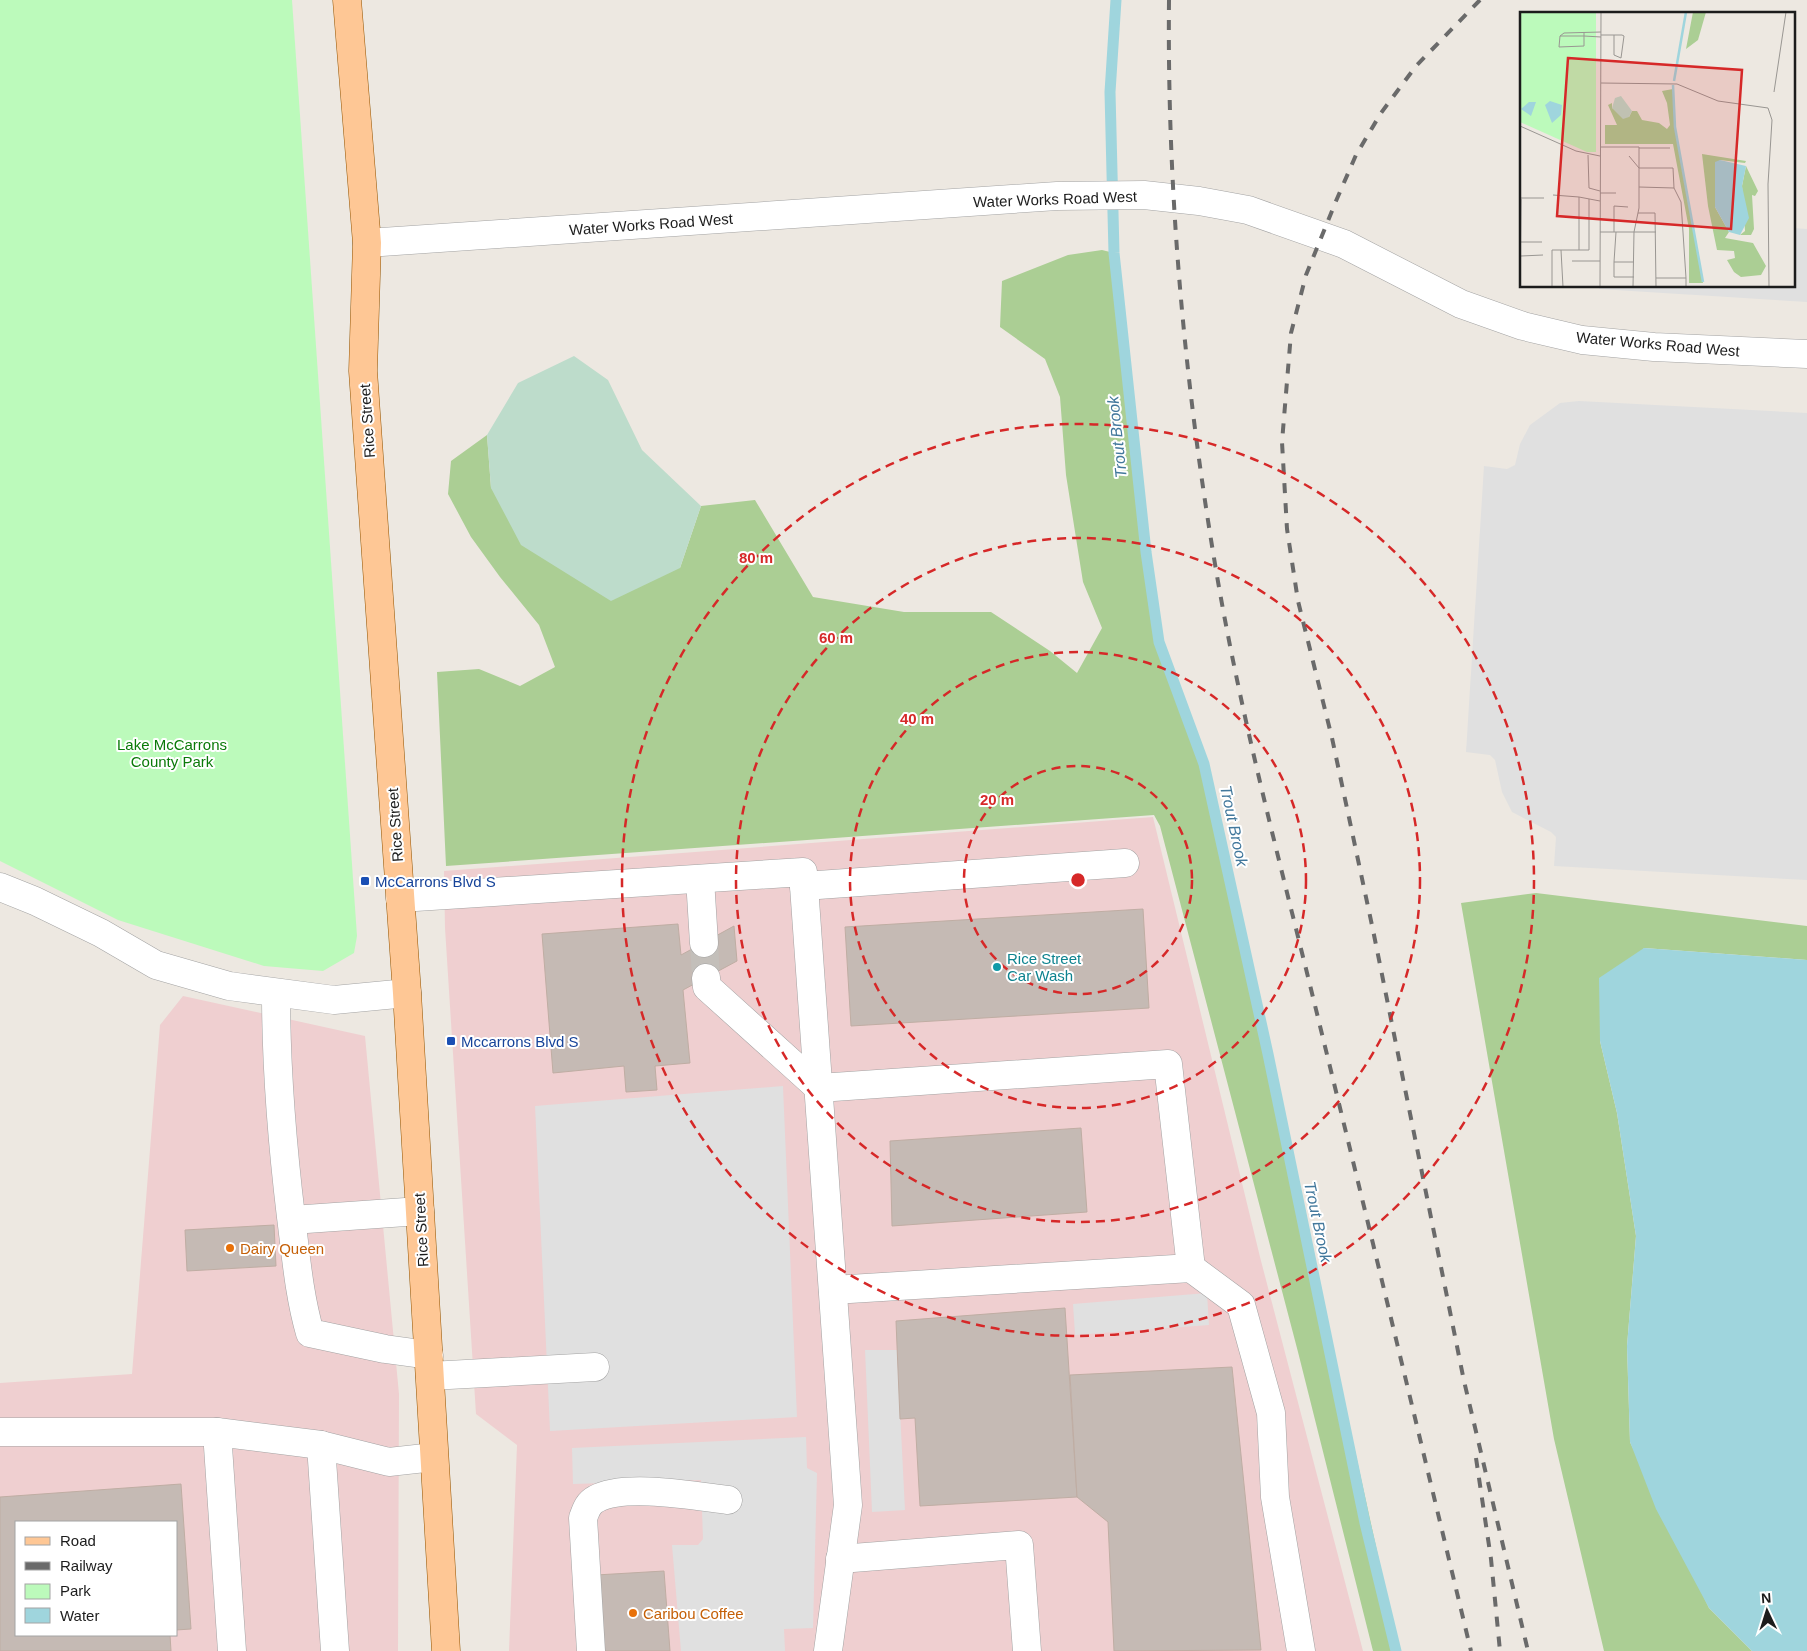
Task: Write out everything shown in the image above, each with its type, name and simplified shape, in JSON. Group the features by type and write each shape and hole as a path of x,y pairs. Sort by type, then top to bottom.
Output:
{"main road":[{"name":"Rice Street","path":"347,0 367,243 363,371 407,993 446,1651"}],"street":[{"name":"Water Works Road West","path":"367,243 1057,196 1144,196 1199,201 1248,210 1344,244 1461,304 1523,326 1582,340 1654,347 1807,354"},
{"path":"804,886 1125,862"},
{"path":"400,898 803,872 848,1505 828,1651"},
{"path":"700,879 704,943"},
{"path":"0,887 35,901 101,933 156,965 229,986 334,1000 407,993"},
{"path":"706,978 707,987 819,1088 1168,1064 1191,1268"},
{"path":"276,993 276,1057 292,1220 301,1300 310,1333 385,1349 429,1365 595,1367"},
{"path":"292,1220 420,1211"},
{"path":"833,1290 1191,1268 1241,1306 1271,1413 1275,1498 1301,1651"},
{"path":"0,1432 217,1432 321,1445 389,1462 434,1456"},
{"path":"217,1432 232,1651"},
{"path":"321,1445 335,1651"},
{"path":"591,1651 583,1518 588,1506 596,1499 607,1495 646,1491 728,1500"},
{"path":"840,1559 1019,1545 1027,1651"}],"shaded area":[{"path":"1794,228 1807,229 1807,302 1599,289 1794,288"},
{"path":"1579,401 1807,413 1807,880 1554,866 1556,837 1551,832 1512,812 1502,792 1495,760 1490,755 1466,752 1484,466 1507,469 1515,465 1520,444 1530,425 1560,403"},
{"path":"1153,817 1260,1257 1363,1651 509,1651 517,1445 476,1414 445,928 444,871"},
{"path":"183,996 365,1036 399,1394 398,1651 0,1651 0,1383 132,1374 160,1025"},
{"path":"783,1086 797,1417 550,1431 535,1106"},
{"path":"1207,1293 1209,1325 1075,1335 1073,1304"},
{"path":"865,1350 897,1350 905,1510 872,1512"},
{"path":"806,1437 807,1468 817,1473 813,1628 784,1629 785,1651 681,1651 672,1545 698,1545 703,1539 701,1480 573,1484 572,1448"}],"green space":[{"name":"Lake McCarrons County Park","path":"0,0 292,0 357,936 354,953 323,971 264,966 118,920 0,861"},
{"path":"1102,250 1114,253 1159,642 1204,764 1399,1651 1373,1651 1298,1352 1160,826 1154,815 446,866 437,672 479,669 520,686 555,667 539,625 500,577 471,537 448,494 451,461 487,435 491,488 680,568 701,506 755,500 813,597 904,612 991,612 1050,651 1077,673 1102,628 1083,582 1066,475 1060,397 1045,359 1000,327 1002,281 1068,255"},
{"path":"574,356 608,380 642,450 701,506 680,568 611,601 521,545 491,488 487,435 518,383"},
{"path":"1536,893 1807,926 1807,960 1644,948 1600,1041 1617,1113 1636,1236 1627,1346 1630,1442 1709,1608 1752,1651 1604,1651 1554,1439 1461,903"}],"water":[{"path":"1644,948 1807,960 1807,1651 1752,1651 1709,1608 1656,1509 1630,1442 1627,1346 1636,1236 1617,1113 1600,1041 1599,978"}],"building":[{"name":"Rice Street Car Wash","path":"1143,909 1149,1008 851,1026 845,927"},
{"path":"678,924 681,955 734,926 737,961 683,990 690,1063 655,1066 657,1090 626,1092 624,1066 553,1073 542,934"},
{"path":"1081,1128 1087,1212 892,1226 890,1141"},
{"name":"Dairy Queen","path":"274,1225 276,1266 187,1271 185,1230"},
{"path":"1065,1308 1077,1497 920,1506 915,1418 900,1419 896,1321"},
{"path":"1232,1367 1261,1650 1114,1651 1108,1522 1077,1497 1070,1375"},
{"path":"181,1484 191,1629 178,1630 178,1521 15,1521 15,1636 170,1636 171,1651 0,1651 0,1497"},
{"name":"Caribou Coffee","path":"664,1571 670,1651 602,1651 596,1575"}],"waterway":[{"name":"Trout Brook","path":"1116,0 1110,92 1114,253 1146,552 1159,642 1204,764 1268,1054 1365,1523 1396,1651"}],"tunnel":[{"path":"704,943 706,978"}],"railway":[{"path":"1169,0 1171,141 1186,354 1204,494 1225,622 1263,796 1471,1651"},
{"path":"1480,0 1416,66 1381,113 1356,155 1306,275 1291,333 1282,442 1287,529 1298,601 1332,738 1373,930 1464,1381 1528,1651"},
{"path":"1476,1458 1491,1559 1500,1651"}],"place":[{"name":"McCarrons Blvd S","path":"365,881"},
{"name":"Rice Street Car Wash","path":"997,967"},
{"name":"Mccarrons Blvd S","path":"451,1041"},
{"name":"Dairy Queen","path":"230,1248"},
{"name":"Caribou Coffee","path":"633,1613"}]}
